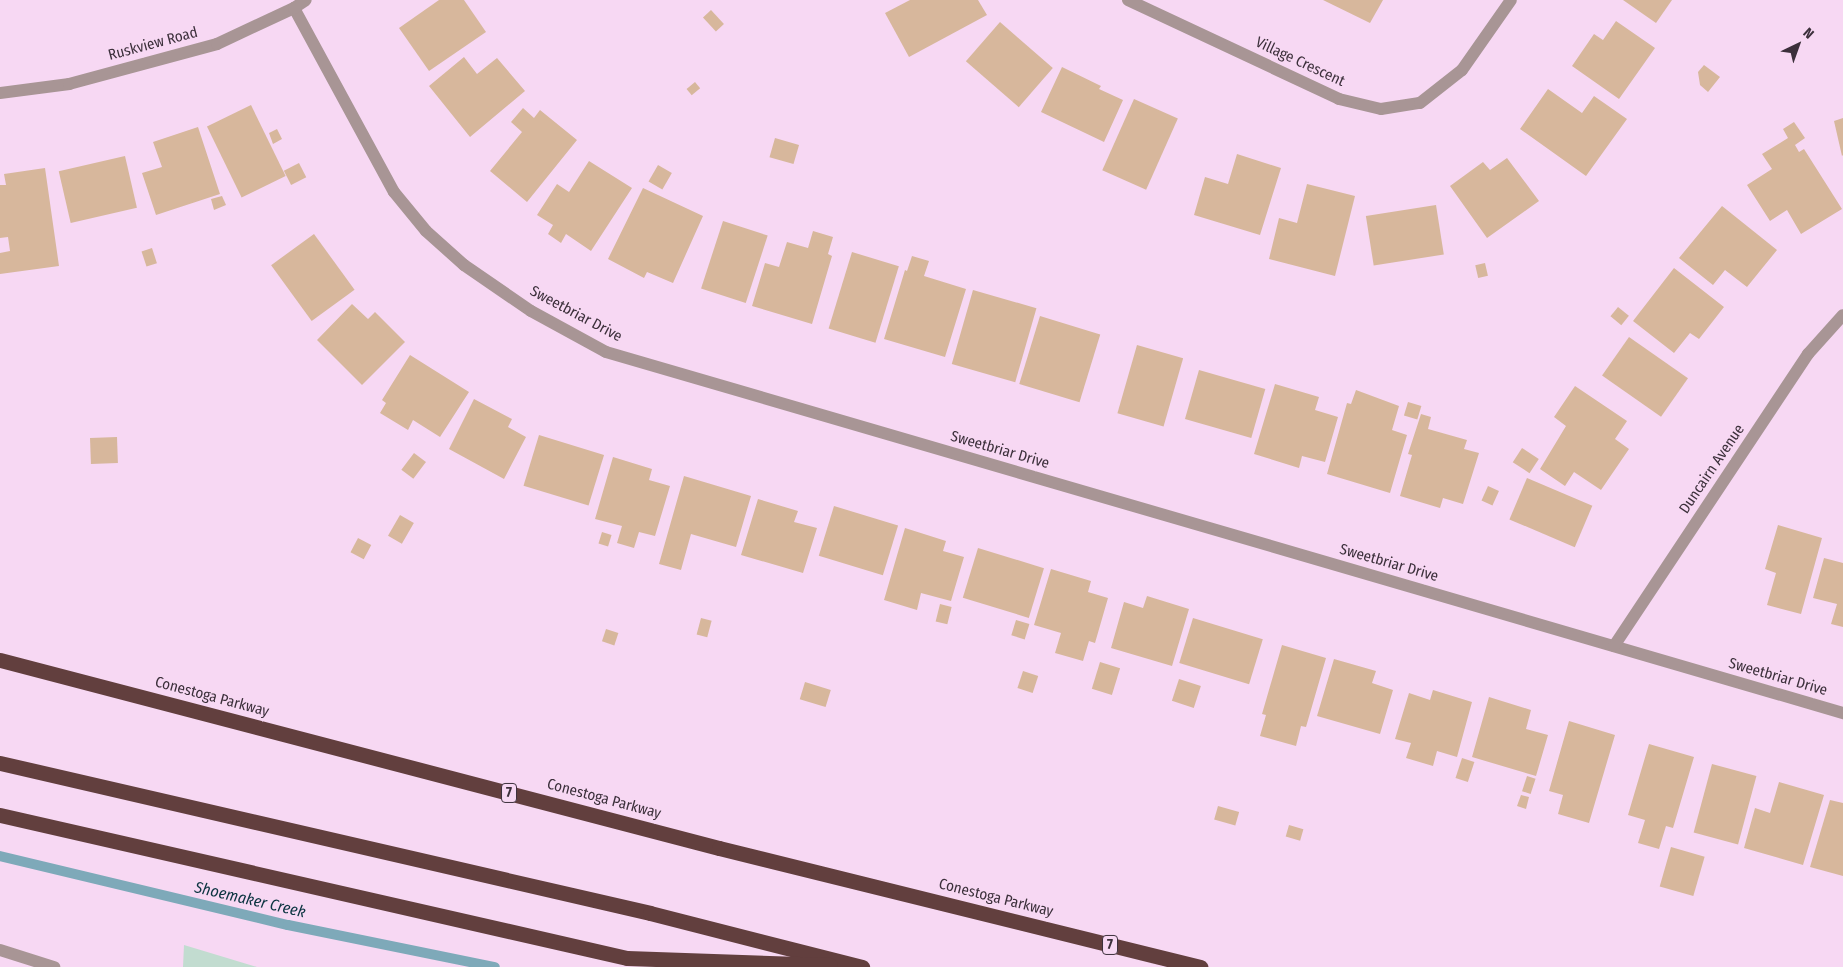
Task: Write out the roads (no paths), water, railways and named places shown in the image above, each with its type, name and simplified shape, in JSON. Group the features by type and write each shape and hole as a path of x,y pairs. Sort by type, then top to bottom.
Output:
{"highway":[{"name":"Conestoga Parkway","path":"0,660 719,848 1200,967"},
{"path":"0,762 650,913 860,967"},
{"path":"0,815 627,958 860,967"}],"street":[{"name":"Ruskview Road","path":"0,93 69,84 217,44 294,8 306,0"},
{"name":"Village Crescent","path":"1128,0 1339,99 1381,109 1420,103 1462,70 1511,0"},
{"name":"Sweetbriar Drive","path":"294,8 394,192 426,231 464,265 531,311 606,352 1843,713"},
{"name":"Duncairn Avenue","path":"1614,646 1808,354 1843,315"},
{"path":"0,950 26,963 54,967"}],"waterway":[{"name":"Shoemaker Creek","path":"0,856 288,925 495,967"}]}
